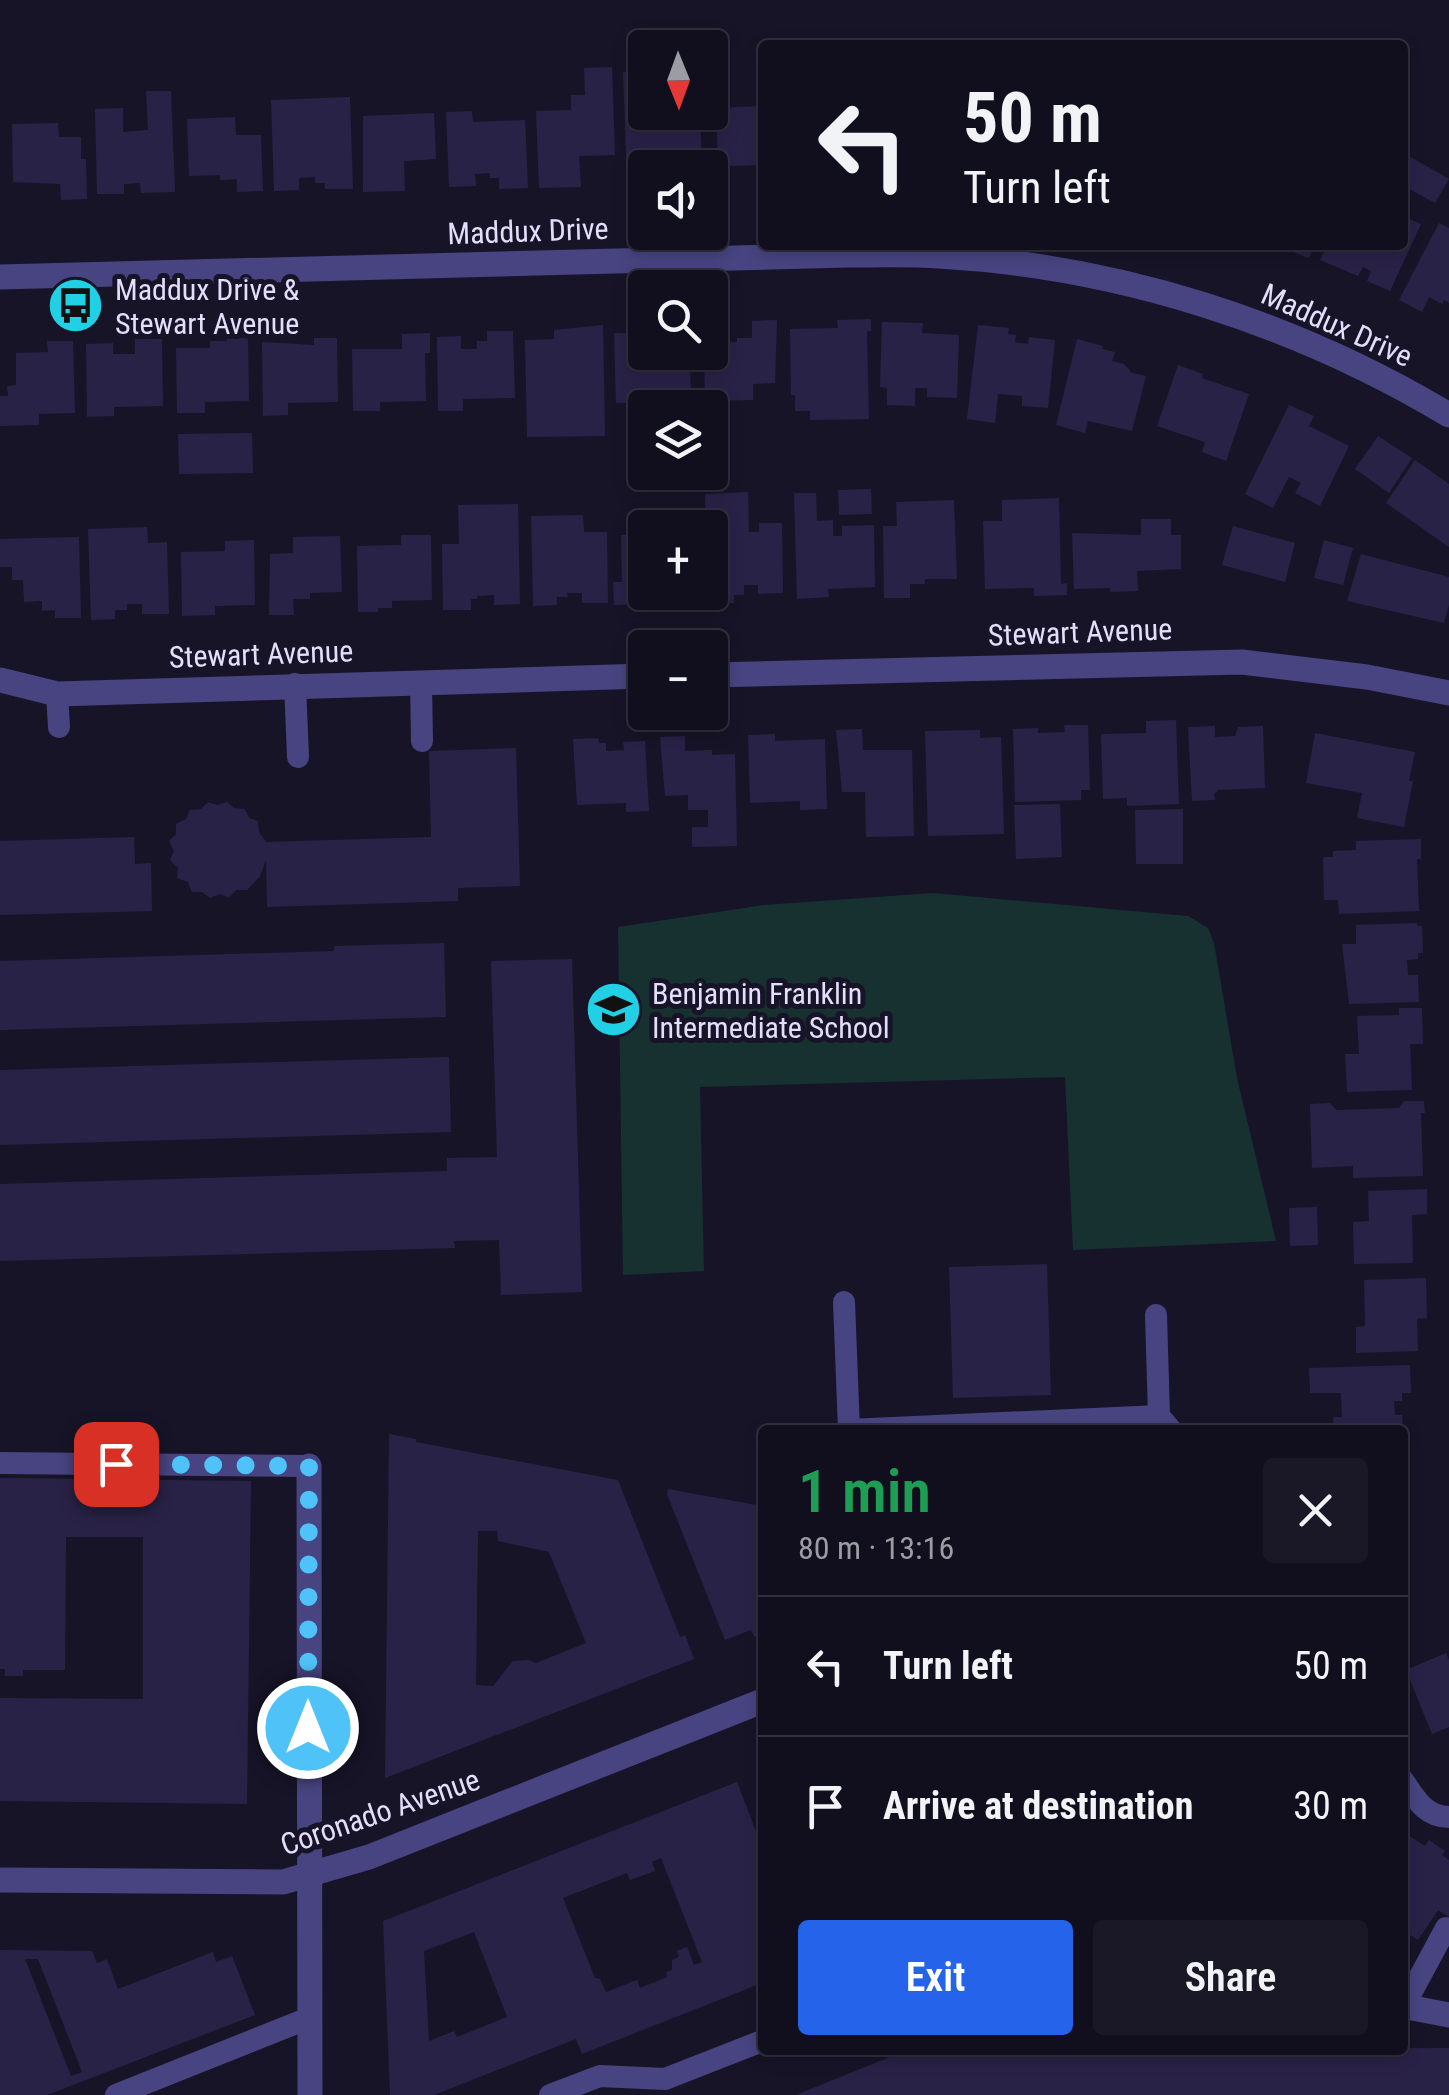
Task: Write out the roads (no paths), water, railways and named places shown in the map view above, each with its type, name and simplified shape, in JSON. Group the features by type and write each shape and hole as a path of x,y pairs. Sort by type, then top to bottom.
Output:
{"street":[{"name":"Maddux Drive","path":"0,277 848,255 939,256 1058,271 1193,302 1344,358 1449,415"},
{"name":"Stewart Avenue","path":"728,675 1242,662 1352,675 1449,693"},
{"name":"Stewart Avenue","path":"0,680 58,694 628,676"},
{"path":"309,1466 310,2095"},
{"name":"Coronado Avenue","path":"0,1880 257,1884 312,1875 369,1857 758,1703"},
{"path":"1408,2007 1449,2015"}],"lane":[{"path":"421,682 422,741"},
{"path":"295,684 298,757"},
{"path":"58,694 59,728"},
{"path":"844,1302 848,1425"},
{"path":"1074,1425 1165,1423 1156,1315"},
{"path":"0,1463 309,1466"},
{"path":"1408,1788 1423,1809 1449,1817"},
{"path":"1408,1997 1446,1928"},
{"path":"116,2095 309,2018"},
{"path":"550,2095 600,2076 666,2079 758,2043"}],"place":[{"name":"Maddux Drive & Stewart Avenue","path":"76,306"},
{"name":"Benjamin Franklin Intermediate School","path":"613,1010"}]}
